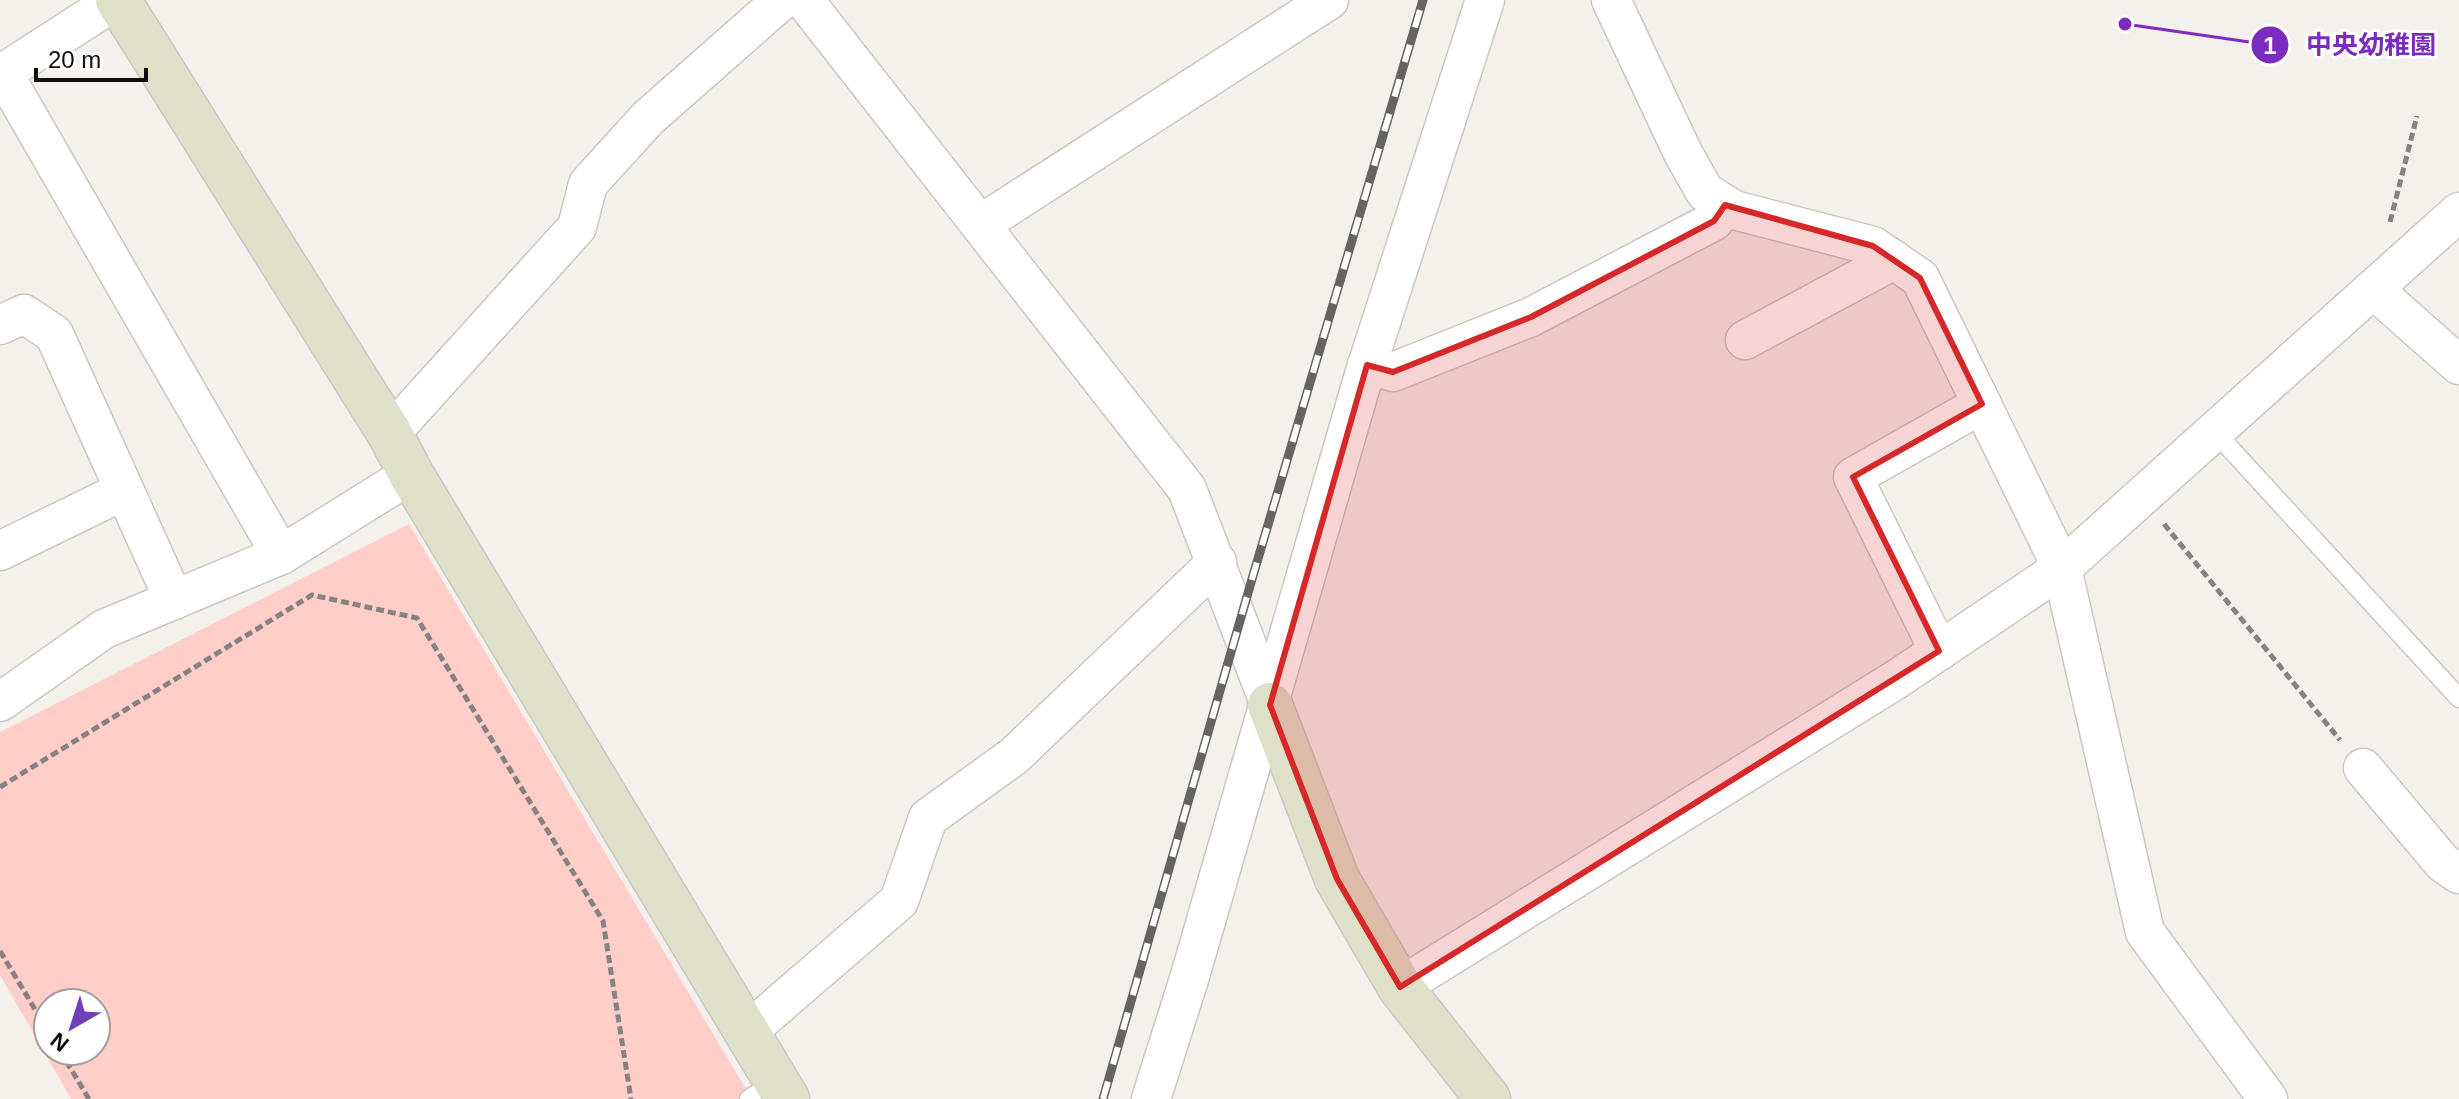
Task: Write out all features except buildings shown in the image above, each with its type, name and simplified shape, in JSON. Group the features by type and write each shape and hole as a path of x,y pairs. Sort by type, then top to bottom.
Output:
{"street":[{"path":"281,555 3,73 117,0 390,434 746,1033 771,1093"},
{"path":"390,434 577,227 588,184 648,118 782,0"},
{"path":"804,0 1187,489 1337,879 1400,987 1488,1099"},
{"path":"981,224 1329,0"},
{"path":"1151,1099 1270,705 1367,365 1485,0"},
{"path":"1611,0 1683,153 1705,192 1734,210 1873,246 1920,278 2062,568 2145,932 2268,1099"},
{"path":"1367,365 1393,372 1531,317 1714,221 1725,205"},
{"path":"1400,987 1939,651 2062,568 2459,212"},
{"path":"1745,340 1894,260"},
{"path":"2373,289 2459,365"},
{"path":"0,325 24,314 54,334 174,600"},
{"path":"1939,651 1853,477 1982,404"},
{"path":"0,702 104,629 281,555 411,474"},
{"path":"0,551 123,491"},
{"path":"746,1033 899,901 928,818 1014,756 1217,562"},
{"path":"2363,768 2443,863 2459,874"}],"lane":[{"path":"2215,432 2459,698"}],"path":[{"path":"2388,231 2417,116"},
{"path":"2142,497 2363,768"},
{"path":"0,787 312,595 417,618 603,921 631,1099"},
{"path":"0,951 32,1004"},
{"path":"70,1067 89,1099"}],"highlighted area":[{"path":"1725,205 1873,246 1920,278 1982,404 1853,477 1939,651 1897,679 1400,987 1337,879 1270,705 1367,365 1393,372 1531,317 1714,221"}],"shaded area":[{"path":"409,524 752,1099 71,1099 53,1067 112,1067 112,987 32,987 32,1031 0,975 0,732"}],"railway":[{"path":"1103,1099 1423,0"}],"place":[{"name":"中央幼稚園","path":"2125,24"}]}
